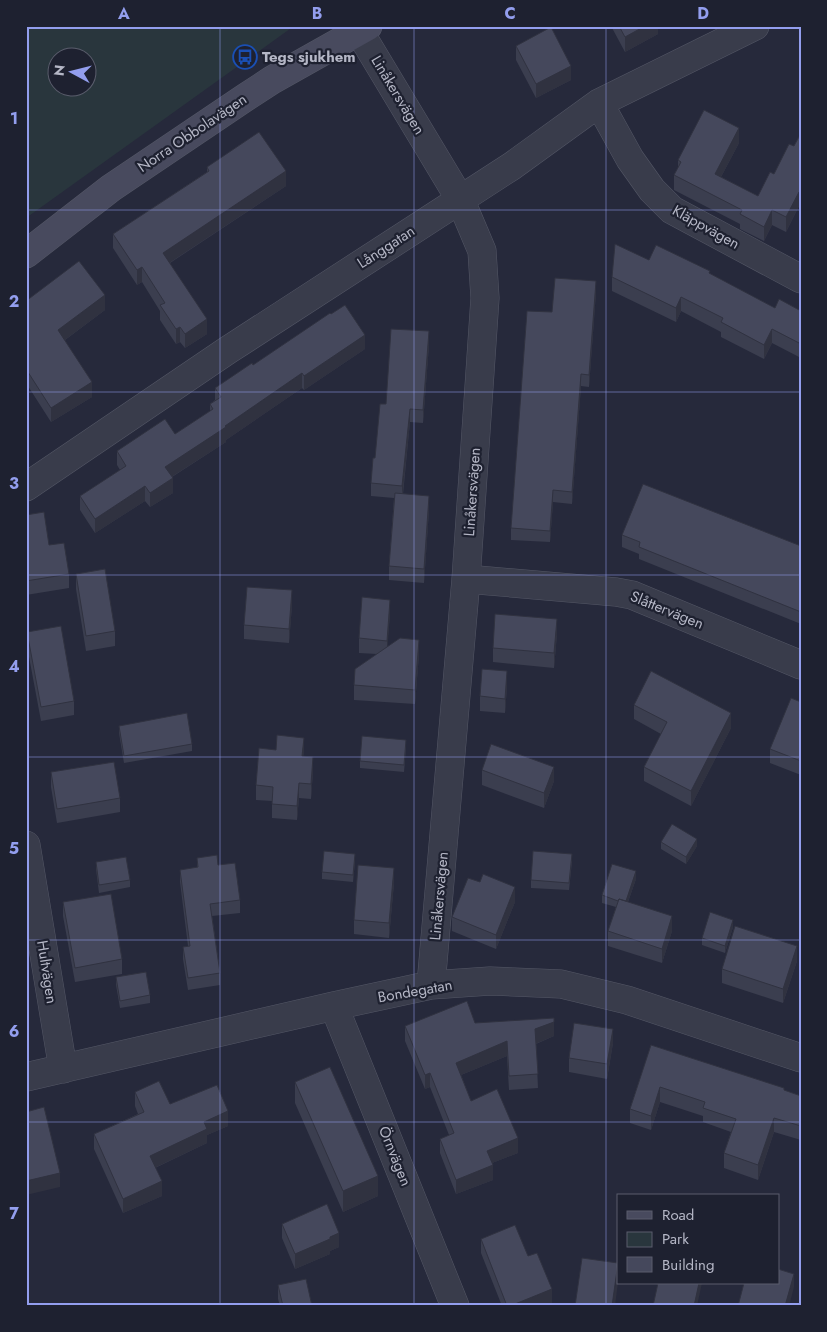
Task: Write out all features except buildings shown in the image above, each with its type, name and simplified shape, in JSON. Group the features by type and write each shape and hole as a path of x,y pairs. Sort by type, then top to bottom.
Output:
{"street":[{"name":"Långgatan","path":"26,487 220,356 512,166 599,103 755,26"},
{"name":"Linåkersvägen","path":"363,29 460,199 482,251 485,298 466,579 431,985"},
{"name":"Norra Obbolavägen","path":"26,254 111,188 246,97 272,80 363,29"},
{"name":"Kläppvägen","path":"599,103 630,159 652,190 672,210 801,279"},
{"name":"Slåttervägen","path":"466,579 632,595 801,665"},
{"name":"Hultvägen","path":"26,845 63,1070"},
{"name":"Bondegatan","path":"26,1077 431,985 490,981 562,984 627,1000 801,1058"},
{"name":"Örnvägen","path":"334,1006 456,1306"}],"green space":[{"path":"26,26 294,26 26,218"}],"place":[{"name":"Tegs sjukhem","path":"245,57"}]}
